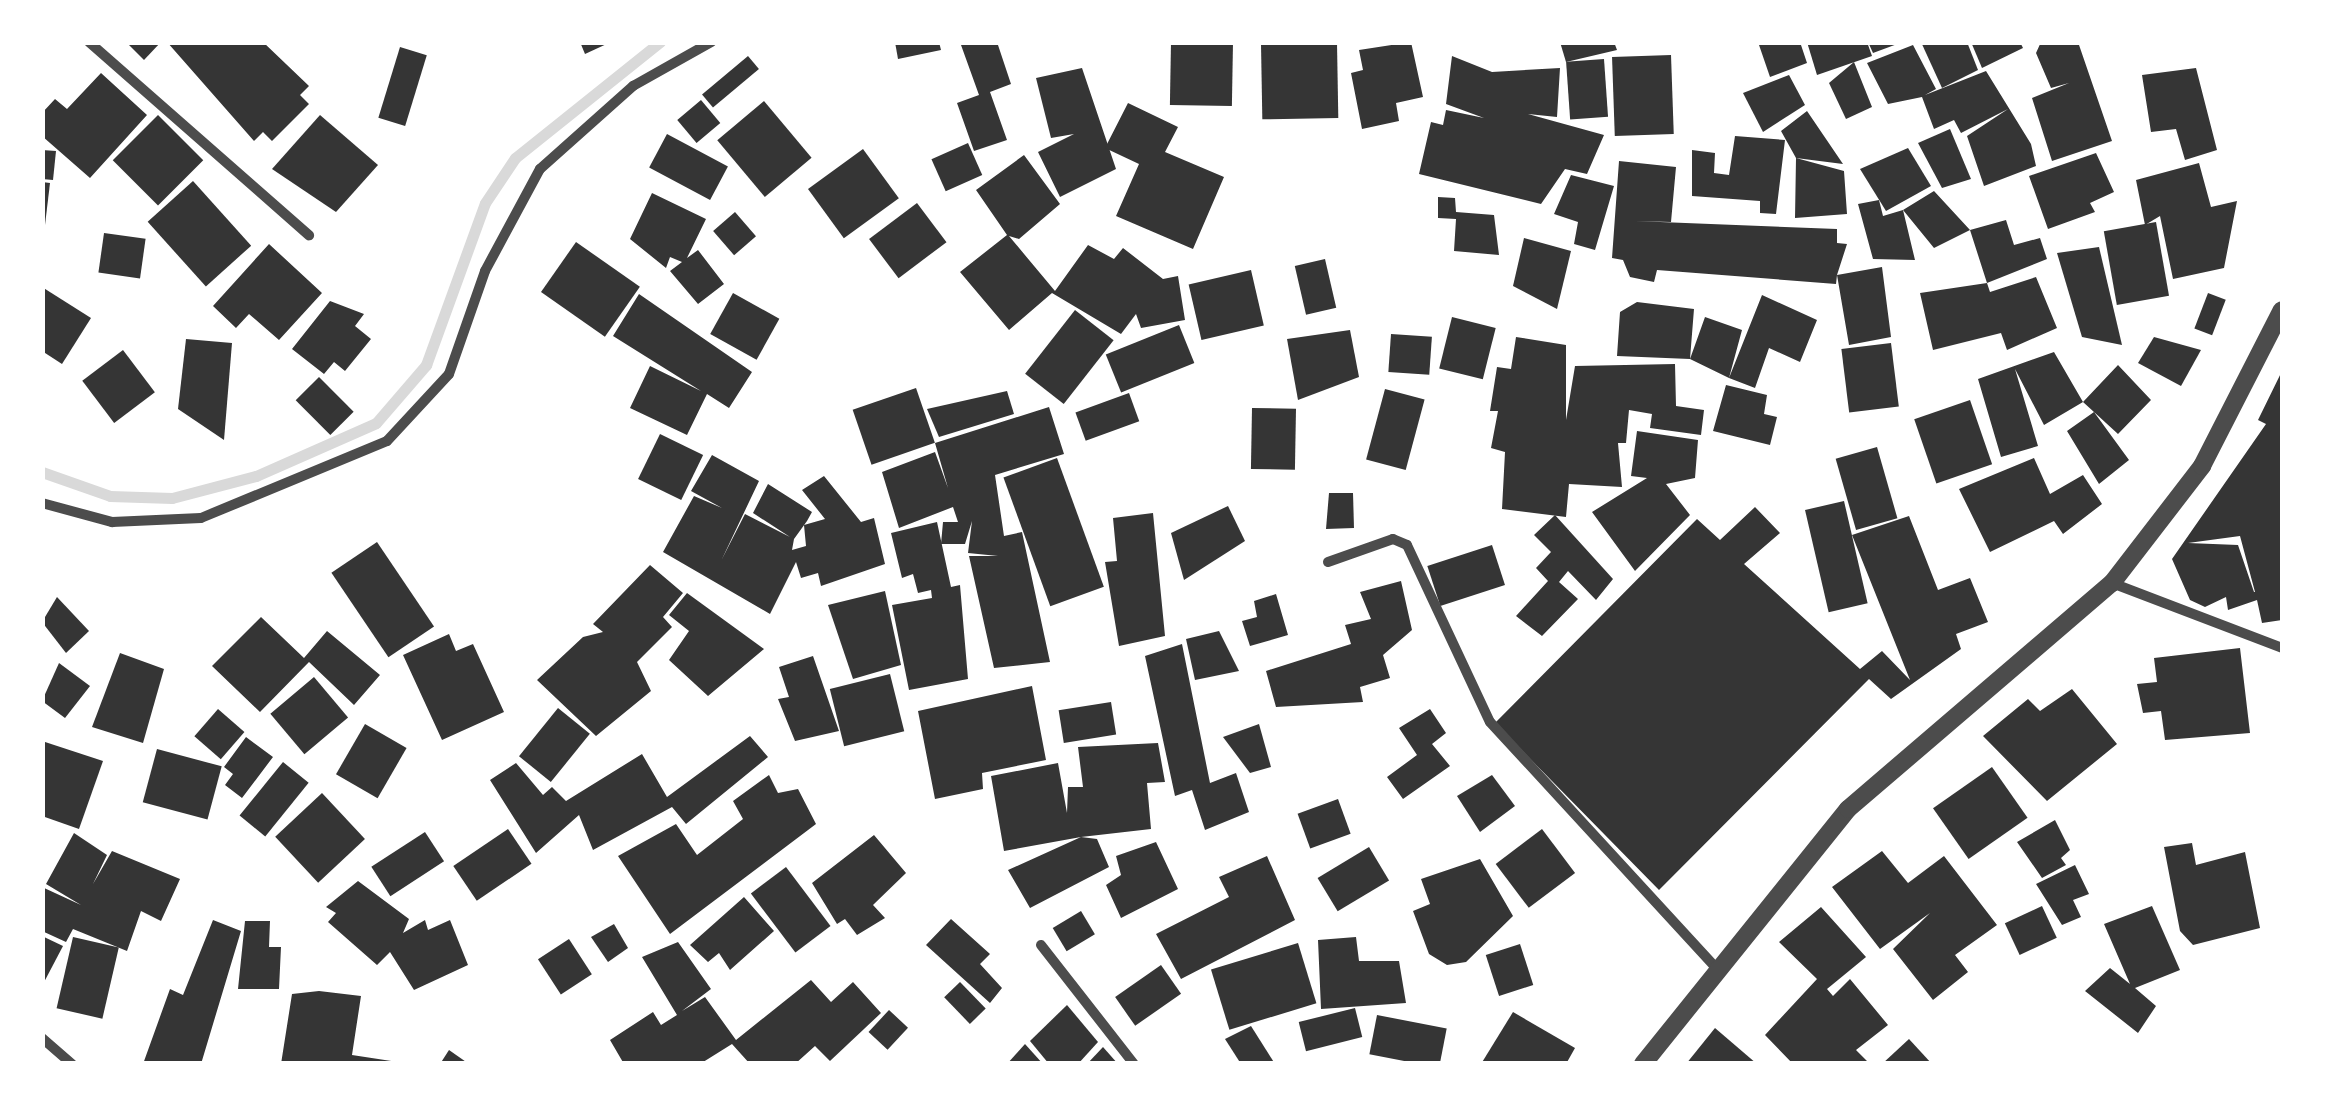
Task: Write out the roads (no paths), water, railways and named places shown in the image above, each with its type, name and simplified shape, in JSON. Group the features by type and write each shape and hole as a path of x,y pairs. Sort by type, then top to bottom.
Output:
{"street":[{"path":"89,42 309,234"},
{"path":"42,503 112,522 201,518 387,442 450,374 493,253 540,169 633,86 711,42"},
{"path":"1643,1064 1848,808 2112,583 2202,466 2282,310"},
{"path":"1328,562 1392,540 1406,546 1490,722 1716,969"},
{"path":"2112,583 2282,648"},
{"path":"1041,945 1134,1064"},
{"path":"42,1038 72,1064"}],"waterway":[{"path":"42,472 110,496 172,498 256,476 376,423 426,365 485,203 515,158 660,42"}]}
